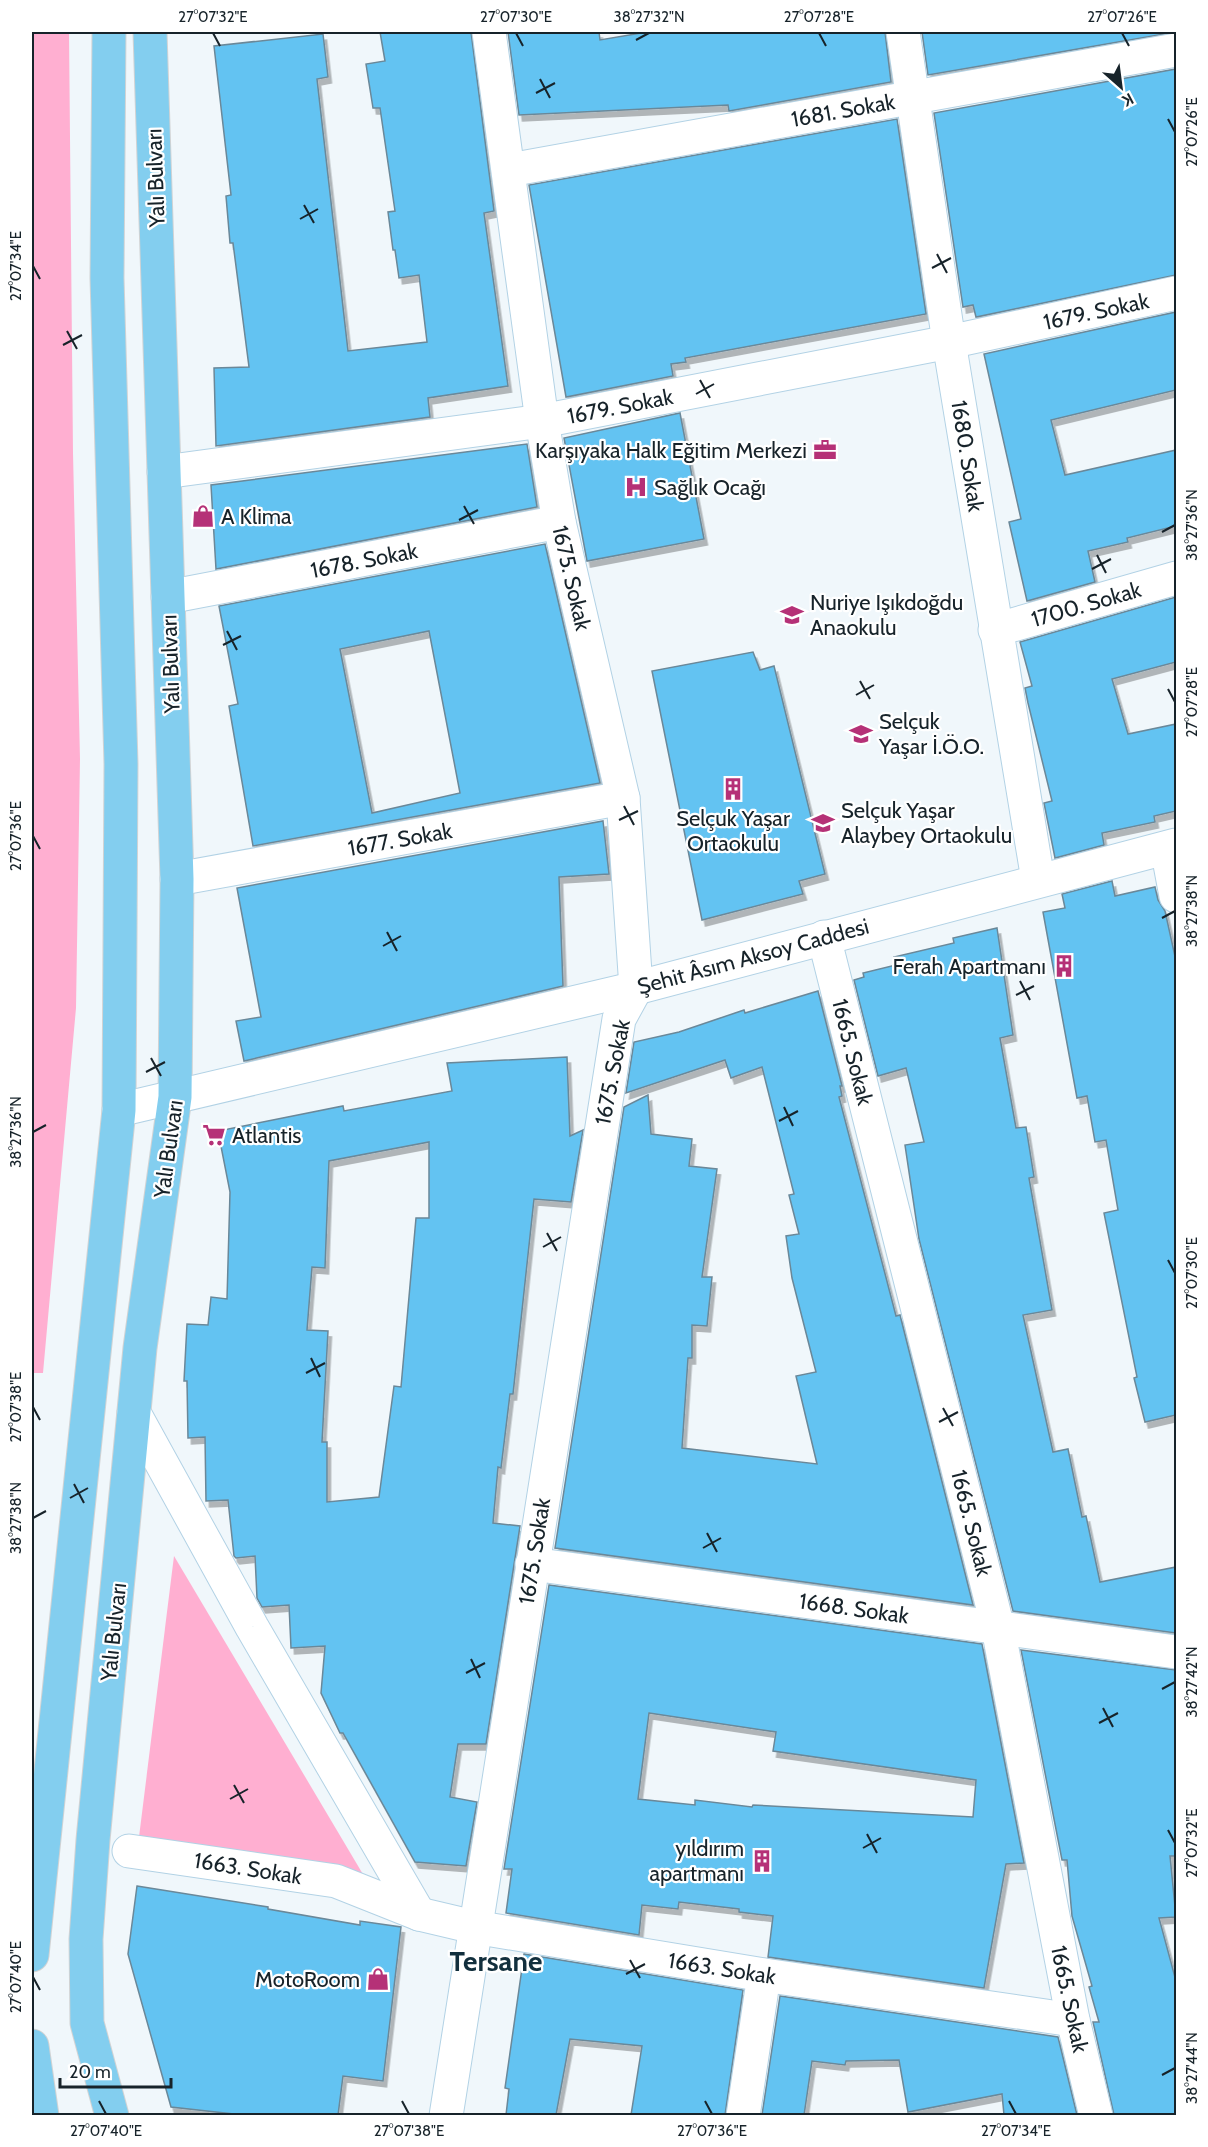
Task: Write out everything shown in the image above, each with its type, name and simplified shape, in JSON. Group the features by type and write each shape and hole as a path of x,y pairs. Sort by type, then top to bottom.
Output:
{"main road":[{"name":"Yalı Bulvarı","path":"32,1955 118,1110 122,764 107,278 109,32"},
{"name":"Yalı Bulvarı","path":"112,2115 87,2024 86,1939 93,1840 140,1348 176,1097 177,879 150,32"},
{"path":"32,2046 42,2115"}],"street":[{"name":"1675. Sokak","path":"446,2115 619,1018 636,988 623,798 559,522 542,421 489,32"},
{"name":"1680. Sokak","path":"903,32 949,342 1038,880"},
{"name":"1681. Sokak","path":"509,170 1176,50"},
{"name":"1679. Sokak","path":"164,471 542,421 949,342 1176,293"},
{"name":"1678. Sokak","path":"168,597 559,522"},
{"name":"1700. Sokak","path":"995,630 1176,578"},
{"name":"1677. Sokak","path":"177,879 623,798"},
{"name":"Şehit Âsım Aksoy Caddesi","path":"118,1110 636,988 1038,880 1172,847"},
{"path":"1172,847 1176,896"},
{"name":"1665. Sokak","path":"824,937 998,1628 1072,2019 1096,2115"},
{"path":"134,1413 252,1627 419,1914"},
{"name":"1668. Sokak","path":"532,1564 1176,1652"},
{"name":"1663. Sokak","path":"129,1851 336,1881 419,1914 474,1928 764,1976 1072,2019"},
{"path":"743,2115 764,1976"}],"shaded area":[{"path":"32,32 69,32 73,453 80,759 76,1008 43,1373 32,1373"},
{"path":"174,1556 367,1881 139,1837"}],"building":[{"path":"380,32 471,32 494,211 484,213 508,386 428,398 430,417 216,446 214,368 249,367 233,243 230,243 226,196 231,195 214,46 323,34 328,77 317,79 348,351 427,342 419,275 399,278 395,250 393,250 388,212 395,211 380,108 373,108 366,64 385,61"},
{"path":"508,32 599,32 600,40 647,32 885,32 891,82 729,111 728,105 519,115"},
{"path":"922,32 1176,32 928,75"},
{"path":"1176,69 1176,275 976,317 973,305 963,307 934,113"},
{"path":"897,119 926,314 685,358 686,362 671,364 673,376 566,397 529,185"},
{"path":"1176,312 1176,390 1051,420 1065,475 1176,450 1176,526 1127,538 1128,542 1088,551 1095,582 1027,601 1009,522 1021,519 984,354"},
{"name":"Sağlık Ocağı","path":"680,413 704,539 587,561 564,438"},
{"path":"527,444 537,507 216,569 211,485"},
{"path":"545,544 600,783 253,846 229,706 238,704 219,606","holes":["429,631 460,793 372,813 340,649"]},
{"path":"1176,597 1176,662 1112,679 1128,734 1176,724 1176,811 1154,816 1155,822 1102,833 1104,845 1055,858 1044,803 1052,801 1028,703 1025,688 1032,686 1020,642"},
{"name":"Selçuk Yaşar Ortaokulu","path":"753,652 760,670 774,666 825,874 799,881 803,894 702,920 652,671"},
{"path":"603,821 609,874 559,877 563,986 244,1061 236,1021 261,1017 237,888"},
{"path":"1112,881 1115,896 1155,887 1158,900 1165,911 1176,961 1176,1415 1145,1422 1134,1378 1137,1377 1104,1213 1118,1210 1106,1140 1095,1142 1087,1096 1077,1098 1043,912 1065,908 1062,894"},
{"path":"997,928 1013,1035 1000,1038 1016,1128 1026,1127 1034,1177 1029,1178 1052,1310 1023,1315 1053,1452 1068,1449 1082,1517 1086,1516 1100,1582 1176,1567 1176,1633 1013,1611 919,1239 905,1145 924,1142 906,1068 878,1076 854,980 864,977 863,973 896,965 894,957 954,943 953,938"},
{"path":"818,991 842,1086 840,1086 842,1096 839,1097 896,1316 900,1315 973,1605 555,1548 624,1107 648,1095 651,1134 692,1139 689,1166 717,1169 702,1277 712,1277 707,1326 692,1325 692,1358 688,1358 682,1448 817,1464 796,1376 816,1372 792,1278 786,1236 799,1234 789,1195 794,1194 762,1067 731,1078 725,1060 626,1093 634,1042 679,1032 744,1010 745,1013"},
{"path":"567,1057 570,1136 583,1130 571,1202 534,1199 513,1394 510,1394 501,1468 498,1467 493,1523 520,1526 486,1744 458,1744 450,1797 477,1802 466,1866 415,1862 343,1733 340,1733 321,1693 325,1646 291,1648 289,1605 262,1607 257,1598 255,1556 236,1558 234,1556 228,1500 206,1501 205,1437 188,1438 187,1381 184,1381 187,1324 208,1325 211,1297 227,1299 230,1192 218,1131 343,1106 344,1111 452,1091 447,1063","holes":["429,1142 429,1218 416,1218 401,1387 394,1386 379,1497 327,1502 327,1442 322,1442 328,1331 307,1330 312,1267 325,1268 329,1161"]},
{"path":"549,1585 982,1644 1024,1863 1006,1864 984,1988 768,1957 773,1916 739,1912 739,1909 679,1902 678,1909 642,1905 639,1935 506,1913 512,1869 504,1869","holes":["649,1713 776,1732 773,1751 976,1780 973,1817 753,1805 752,1807 695,1800 695,1805 638,1799"]},
{"path":"1021,1650 1176,1670 1176,1856 1170,1856 1176,1917 1159,1918 1176,1981 1176,2115 1114,2115 1093,2022 1099,2022 1089,1987 1092,1986 1072,1916 1067,1860 1062,1860"},
{"path":"137,1886 268,1907 268,1909 360,1925 360,1921 401,1927 383,2081 343,2076 338,2115 243,2115 171,2107 128,1954"},
{"path":"524,1954 743,1990 725,2115 631,2115 642,2046 570,2039 556,2115 506,2115 509,2089 505,2088"},
{"path":"780,1996 1058,2037 1077,2115 1004,2115 1002,2094 908,2112 899,2060 846,2061 845,2065 812,2061 804,2115 762,2115"}],"place":[{"name":"Karşıyaka Halk Eğitim Merkezi","path":"825,450"},
{"name":"Sağlık Ocağı","path":"636,487"},
{"name":"A Klima","path":"203,516"},
{"name":"Nuriye Işıkdoğdu Anaokulu","path":"792,615"},
{"name":"Selçuk Yaşar İ.Ö.O.","path":"861,734"},
{"name":"Selçuk Yaşar Ortaokulu","path":"733,789"},
{"name":"Selçuk Yaşar Alaybey Ortaokulu","path":"823,823"},
{"name":"Ferah Apartmanı","path":"1064,966"},
{"name":"Atlantis","path":"214,1135"},
{"name":"yıldırım apartmanı","path":"762,1861"},
{"name":"MotoRoom","path":"378,1979"}],"district":[{"name":"Tersane","path":"496,1961"}]}
